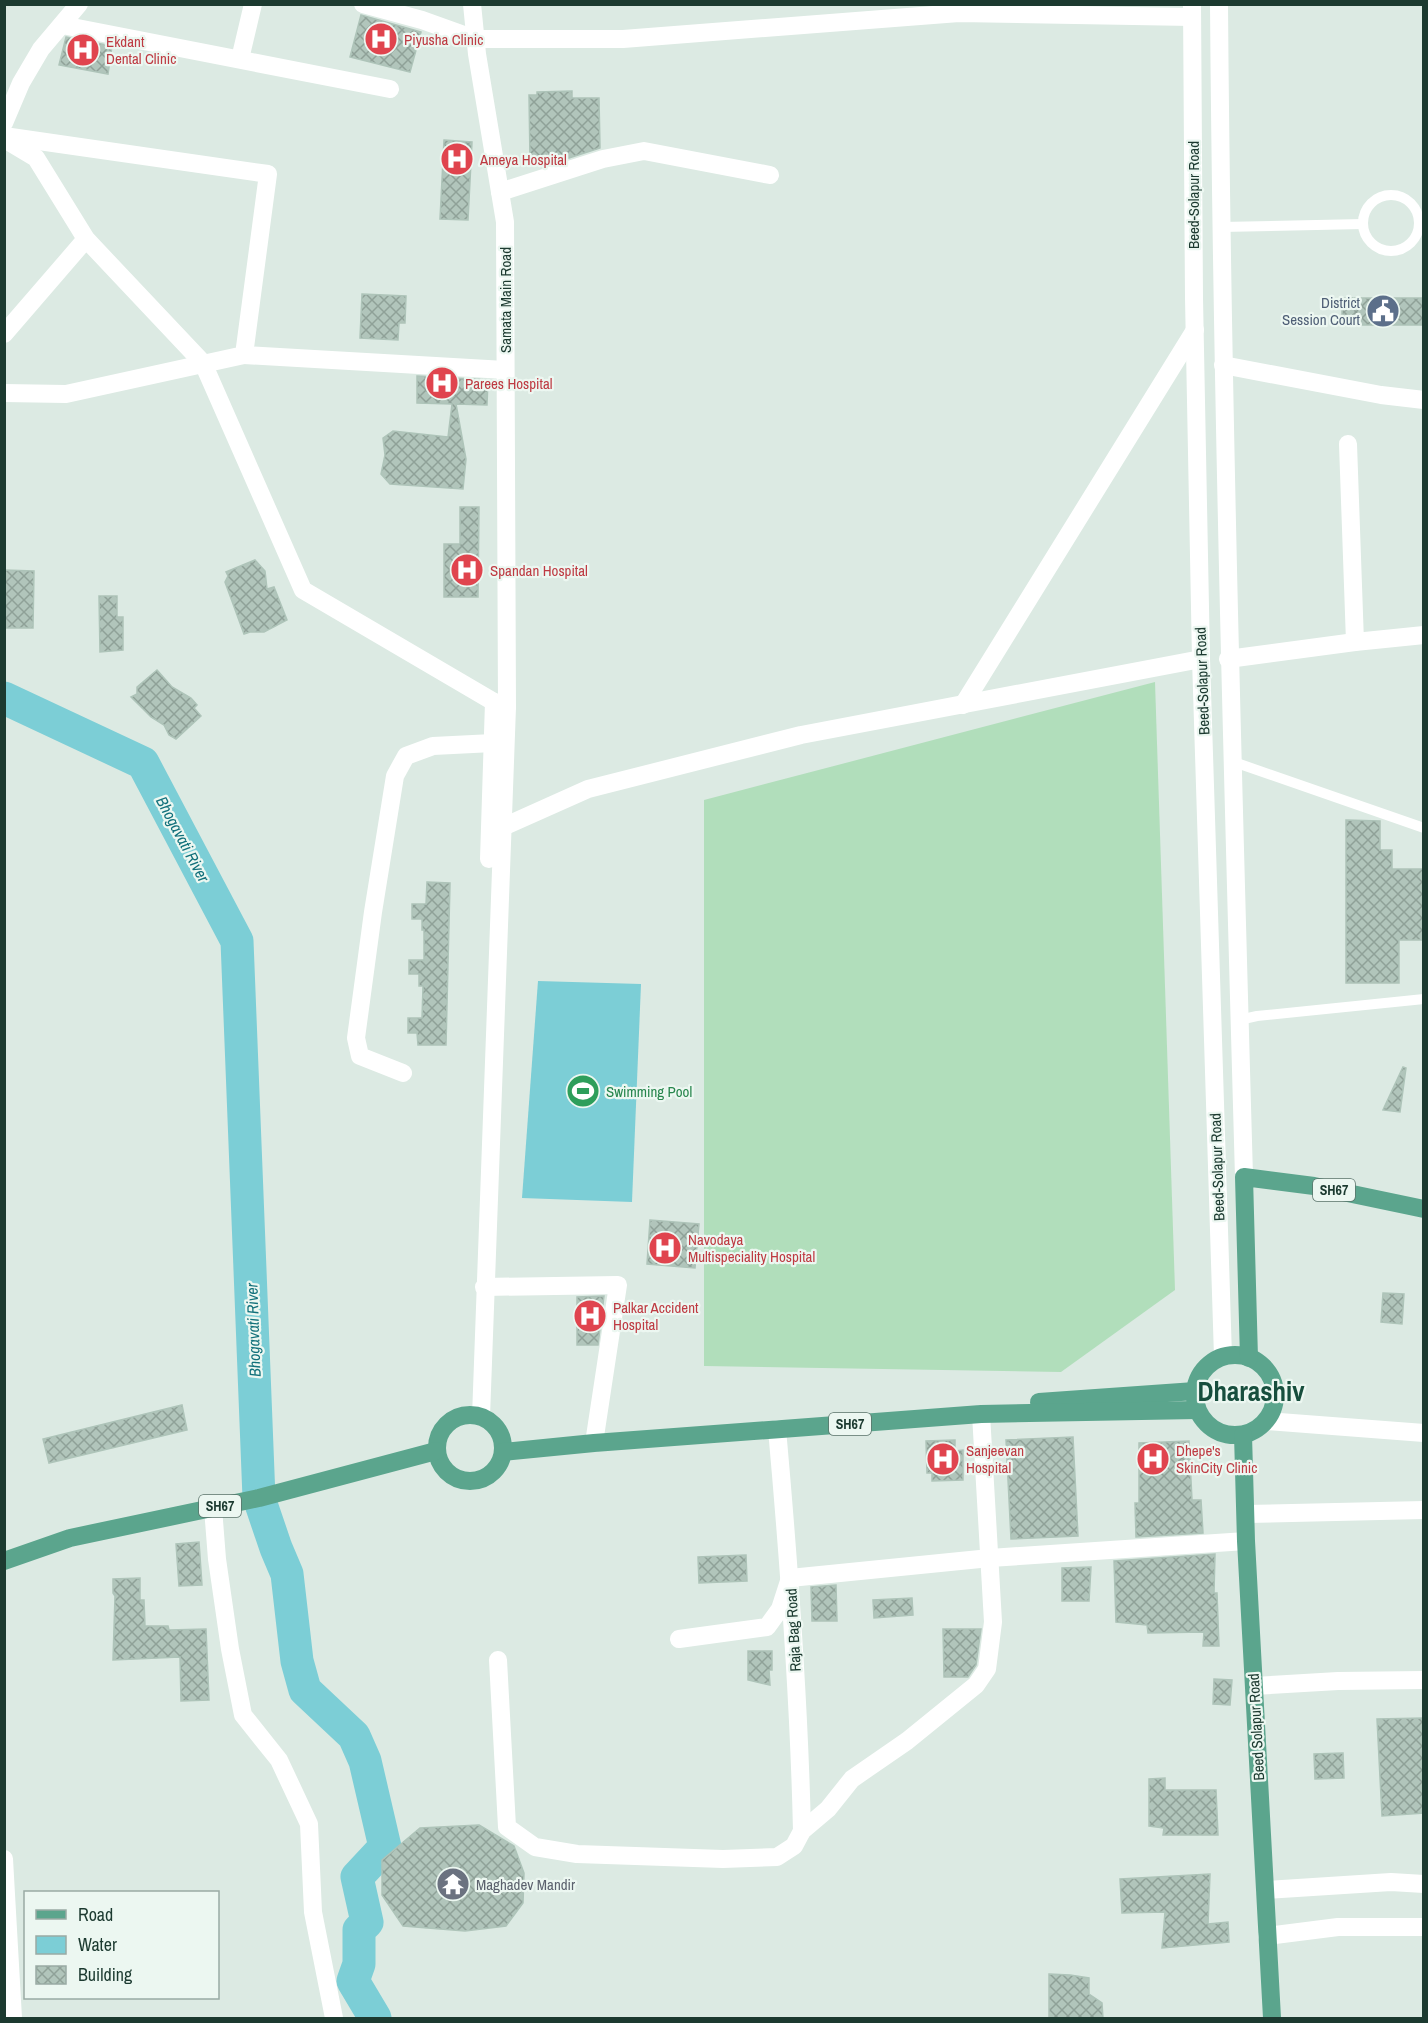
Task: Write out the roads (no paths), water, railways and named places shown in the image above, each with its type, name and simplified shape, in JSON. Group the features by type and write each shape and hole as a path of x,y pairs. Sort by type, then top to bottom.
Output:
{"main road":[{"path":"1244,1177 1249,1358"},
{"name":"SH67","path":"1244,1177 1314,1186 1424,1209"},
{"path":"1236,1355 1249,1358 1269,1372 1276,1396 1274,1409 1267,1421 1256,1430 1243,1435 1229,1436 1216,1431 1204,1422 1197,1410 1194,1397 1196,1383 1202,1371 1211,1362 1236,1355"},
{"path":"594,1439 1195,1391"},
{"name":"SH67","path":"503,1446 981,1414 1197,1410"},
{"path":"476,1416 490,1422 498,1431 503,1446 500,1462 494,1471 485,1478 464,1481 453,1477 439,1461 436,1450 437,1440 442,1430 450,1422 459,1417 476,1416"},
{"name":"Beed Solapur Road","path":"1243,1435 1246,1541 1272,2019"},
{"name":"SH67","path":"4,1561 70,1538 259,1497 436,1450"}],"street":[{"path":"4,123 21,83 36,57 79,4"},
{"path":"240,59 253,4"},
{"path":"363,4 422,12 476,39 623,39 959,13 1192,11"},
{"name":"Samata Main Road","path":"472,4 505,222 501,705"},
{"name":"Beed-Solapur Road","path":"1219,4 1228,658 1244,1177"},
{"name":"Beed-Solapur Road","path":"1192,11 1201,659 1223,1357"},
{"path":"62,25 390,89"},
{"path":"4,138 36,159 86,240 203,363 303,590 501,705"},
{"path":"4,138 268,174 244,356"},
{"path":"500,192 603,159 644,151 770,175"},
{"path":"4,334 86,240"},
{"path":"963,705 1195,330"},
{"path":"4,393 66,394 244,356 505,370"},
{"path":"1223,365 1381,395 1424,400"},
{"path":"1348,444 1355,642"},
{"path":"1228,658 1424,635"},
{"path":"503,827 588,789 801,735 1201,659"},
{"path":"476,1416 493,743 501,705"},
{"path":"476,1416 484,1287 503,827 501,705"},
{"path":"403,1073 360,1056 357,1038 395,776 406,756 433,746 493,743"},
{"path":"484,1287 618,1285 594,1439"},
{"path":"498,1660 507,1827 535,1847 577,1854 723,1859 777,1857 794,1846 802,1830 828,1809 852,1779 907,1741 976,1685 987,1669 992,1629 981,1414"},
{"path":"1267,1421 1424,1433"},
{"name":"Raja Bag Road","path":"777,1429 790,1578 800,1739 802,1830"},
{"path":"213,1508 226,1627 243,1715 279,1760 309,1824 313,1912 334,2019"},
{"path":"1246,1514 1424,1510"},
{"path":"679,1639 767,1628 780,1609 790,1578 990,1558 1246,1541"},
{"path":"1254,1686 1338,1681 1424,1680"},
{"path":"4,1859 13,2019"},
{"path":"1265,1890 1391,1882 1424,1884"},
{"path":"1267,1936 1338,1927 1424,1927"}],"lane":[{"path":"1390,194 1407,199 1418,213 1420,222 1415,238 1401,249 1393,251 1376,246 1369,240 1363,224 1364,215 1374,200 1390,194"},
{"path":"1221,227 1363,224"},
{"path":"1231,761 1424,828"},
{"path":"1239,1020 1257,1016 1424,999"}],"water":[{"name":"Swimming Pool","path":"538,981 641,984 632,1202 522,1198"}],"waterway":[{"name":"Bhogavati River","path":"4,698 143,763 237,941 259,1498 287,1574 297,1661 305,1690 354,1736 365,1761 385,1847 357,1877 367,1922 359,1930 359,1964 353,1981 375,2018"}],"place":[{"name":"Piyusha Clinic","path":"381,39"},
{"name":"Ekdant Dental Clinic","path":"83,50"},
{"name":"Ameya Hospital","path":"457,159"},
{"name":"District Session Court","path":"1383,311"},
{"name":"Parees Hospital","path":"442,383"},
{"name":"Spandan Hospital","path":"467,570"},
{"name":"Swimming Pool","path":"583,1091"},
{"name":"Navodaya Multispeciality Hospital","path":"665,1248"},
{"name":"Palkar Accident Hospital","path":"590,1316"},
{"name":"Sanjeevan Hospital","path":"943,1459"},
{"name":"Dhepe's SkinCity Clinic","path":"1153,1459"},
{"name":"Maghadev Mandir","path":"453,1884"}],"district":[{"name":"Dharashiv","path":"1251,1391"}]}
